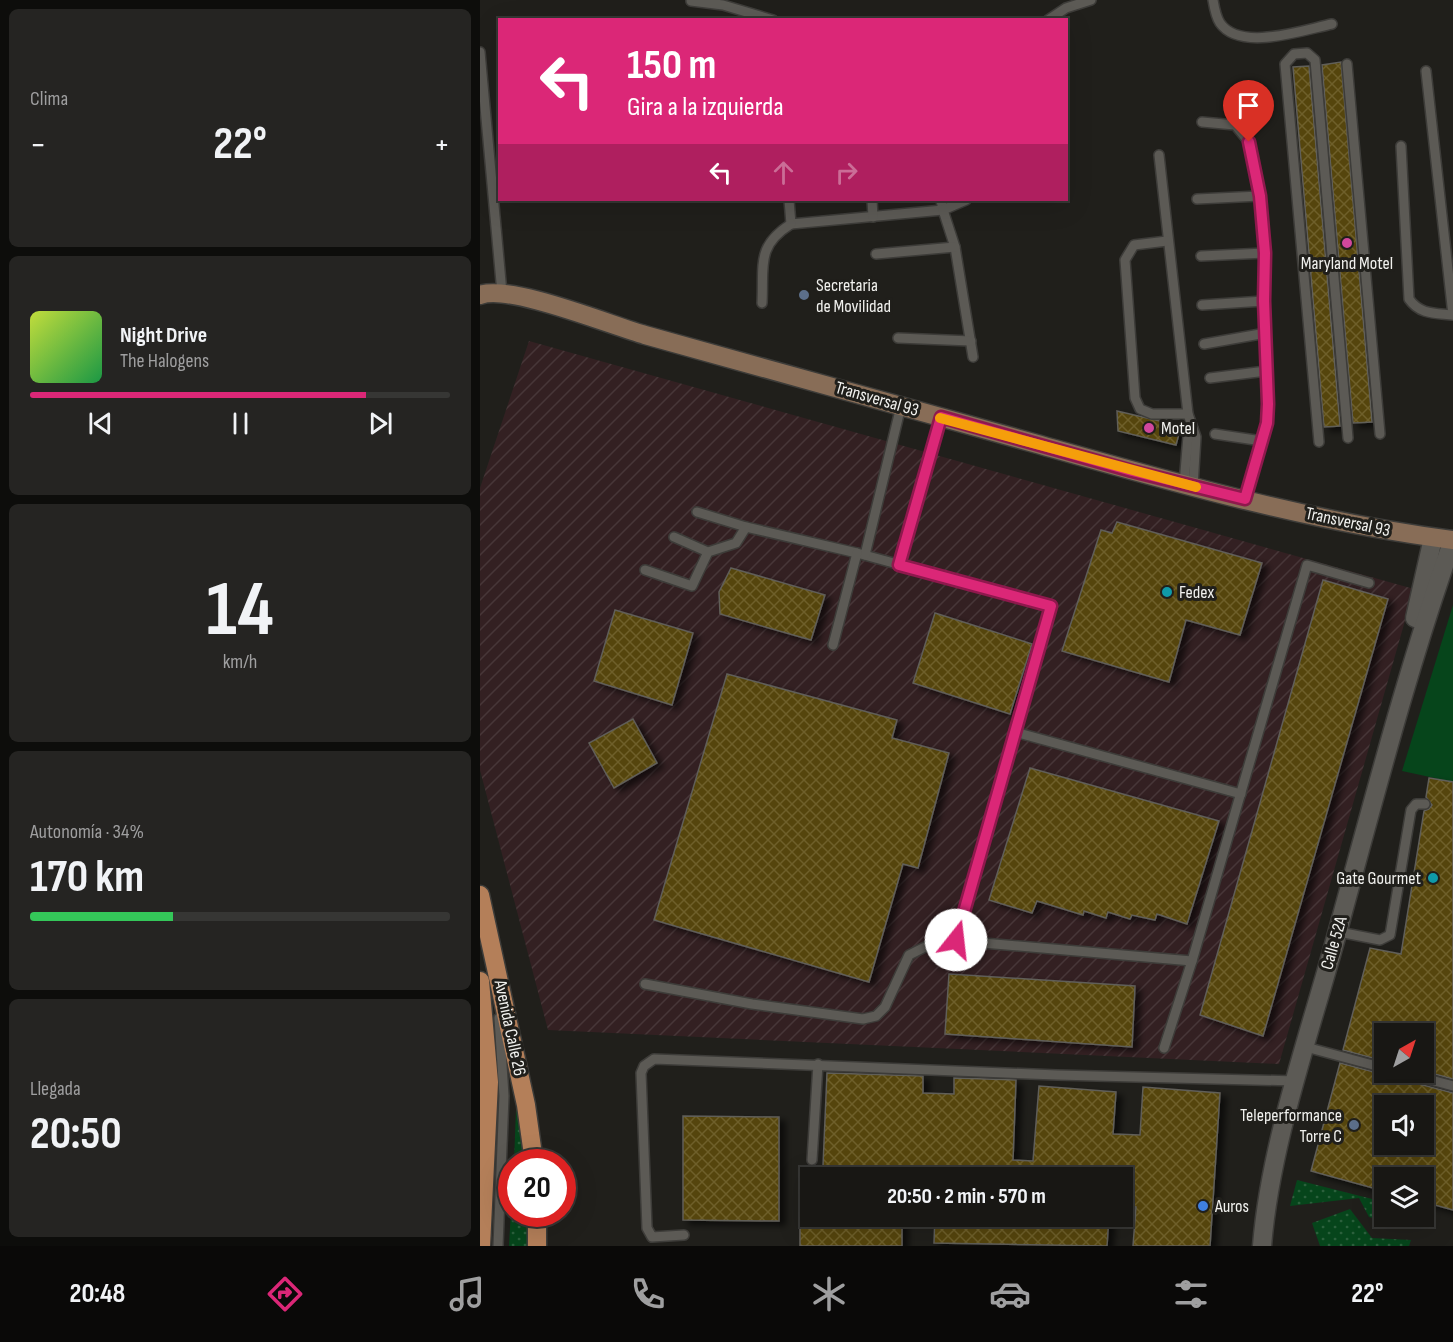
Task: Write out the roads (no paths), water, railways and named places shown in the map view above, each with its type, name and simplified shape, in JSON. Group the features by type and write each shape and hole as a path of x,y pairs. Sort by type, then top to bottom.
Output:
{"main road":[{"name":"Transversal 93","path":"480,295 490,292 502,293 1188,485 1366,527 1453,540"},
{"name":"Avenida Calle 26","path":"480,895 526,1105 532,1149"},
{"name":"Avenida Calle 26","path":"480,981 489,1082 481,1246"},
{"path":"537,1227 537,1246"}],"street":[{"name":"Calle 52A","path":"1334,930 1420,602 1434,538"},
{"name":"Calle 52A","path":"1262,1246 1268,1193 1301,1046 1407,682 1453,540"},
{"name":"Calle 52A","path":"1252,1246 1271,1136 1292,1081"}],"lane":[{"path":"691,0 722,3 767,18"},
{"path":"1051,18 1066,8 1091,0"},
{"path":"1212,0 1219,22 1234,34 1257,39 1332,24"},
{"path":"480,52 484,135 502,293"},
{"path":"1319,442 1285,64 1294,54 1307,53 1315,60 1348,438"},
{"path":"1347,64 1380,434"},
{"path":"1401,146 1410,299 1414,306 1424,312 1453,315 1426,71"},
{"path":"1202,122 1235,125 1249,142 1260,196 1265,253 1264,301 1268,404 1262,441 1245,499"},
{"path":"1159,155 1188,414 1193,429 1188,436 1188,485"},
{"path":"1197,199 1260,196"},
{"path":"789,201 791,224"},
{"path":"872,201 873,217"},
{"path":"942,201 956,247 973,357"},
{"path":"762,303 766,246 771,238 791,224 943,210 964,201"},
{"path":"1167,241 1134,245 1125,260 1135,398 1140,409 1152,414 1188,414"},
{"path":"876,254 956,247"},
{"path":"1201,256 1265,253"},
{"path":"1202,305 1264,301"},
{"path":"1204,344 1266,333"},
{"path":"898,338 971,340"},
{"path":"1210,378 1266,371"},
{"path":"833,645 902,406"},
{"path":"899,565 941,417"},
{"path":"1215,434 1262,441"},
{"path":"697,512 746,528 861,554 1051,606 956,940"},
{"path":"674,537 708,552 736,543 746,528"},
{"path":"645,570 692,586 708,552"},
{"path":"1164,1048 1192,961 1307,565 1369,583"},
{"path":"1015,732 1241,794"},
{"path":"1334,930 1380,940 1390,935 1411,810 1416,804 1425,804"},
{"path":"490,937 499,1004 504,1096 498,1246"},
{"path":"645,984 752,1004 863,1019 876,1016 885,1007 909,954 927,945 956,940 1192,961"},
{"path":"1301,1046 1374,1065"},
{"path":"684,1235 652,1237 647,1228 641,1073 644,1066 654,1059 1057,1075 1292,1081"},
{"path":"812,1160 818,1064"},
{"path":"1434,1081 1453,1086"}],"place":[{"name":"Maryland Motel","path":"1347,243"},
{"name":"Secretaria de Movilidad","path":"804,295"},
{"name":"Motel","path":"1149,428"},
{"name":"Fedex","path":"1167,592"},
{"name":"Gate Gourmet","path":"1433,878"},
{"name":"Teleperformance Torre C","path":"1354,1125"},
{"name":"Auros","path":"1203,1206"}]}
